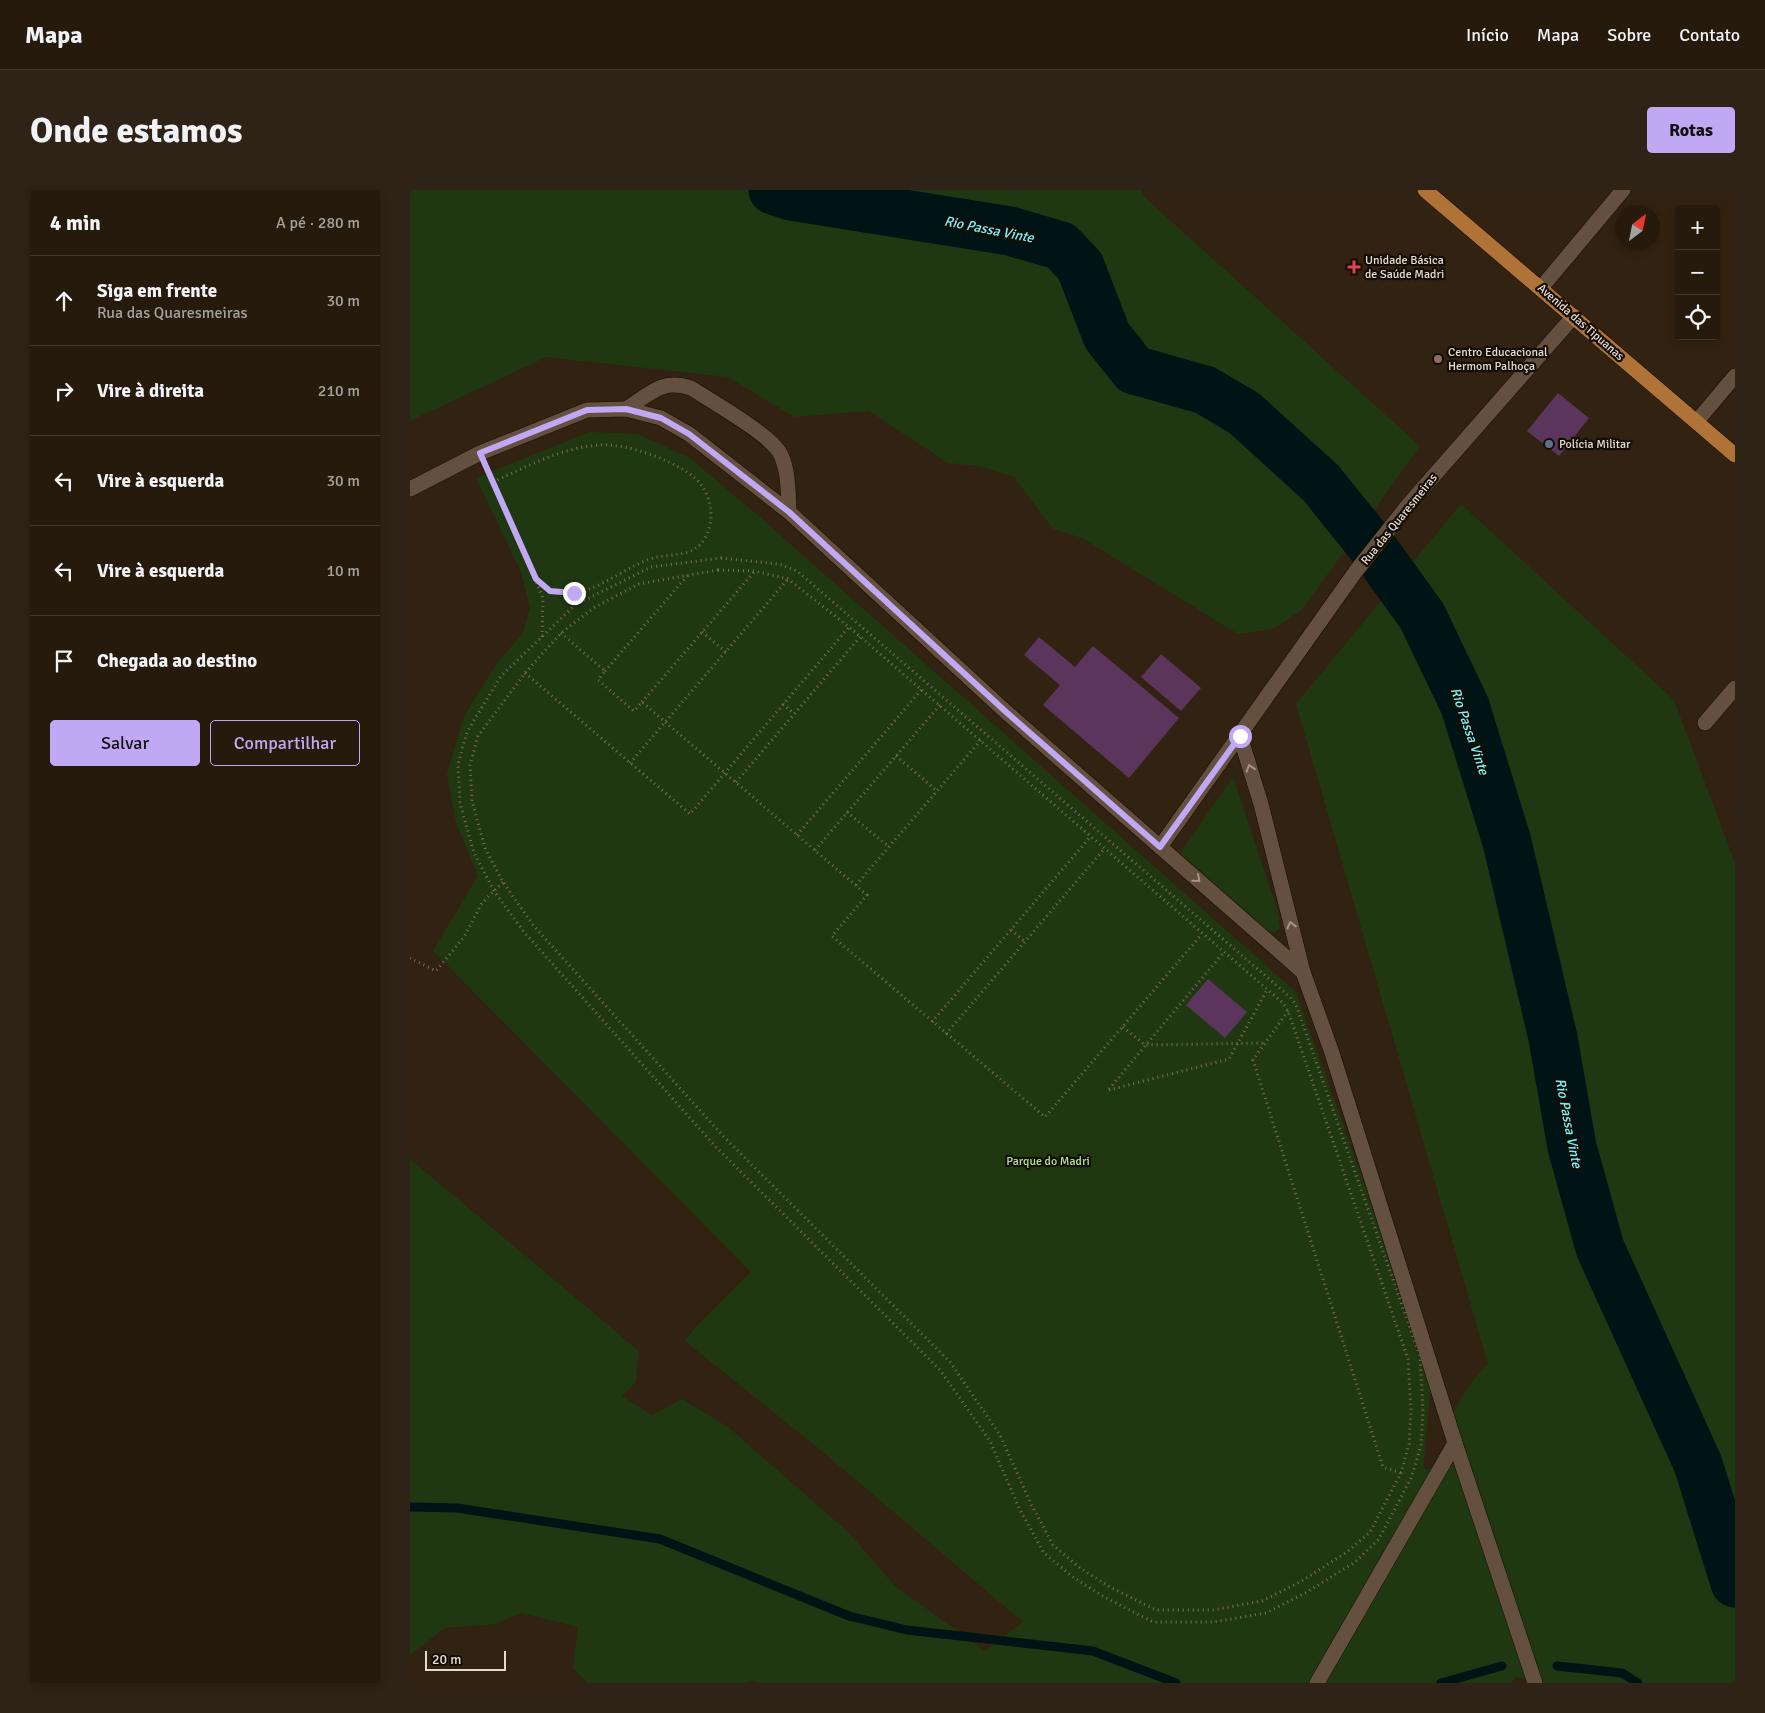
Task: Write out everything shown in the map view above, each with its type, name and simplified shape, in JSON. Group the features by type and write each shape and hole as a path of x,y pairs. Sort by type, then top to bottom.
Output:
{"main road":[{"name":"Avenida das Tipuanas","path":"1425,190 1735,455"}],"street":[{"path":"1541,288 1622,190"},
{"name":"Rua das Quaresmeiras","path":"1160,847 1356,570 1409,504 1574,316"},
{"path":"1697,421 1735,376"},
{"path":"626,409 664,384 677,383 691,388 769,440 780,452 787,471 789,512"},
{"path":"410,489 480,453 587,410 626,409 661,418 689,434 789,512 982,690 1303,972"},
{"path":"1705,723 1735,688"},
{"path":"1240,736 1261,804 1303,972 1331,1050 1455,1443 1535,1683"},
{"path":"1317,1683 1455,1443"}],"path":[{"path":"493,482 561,451 601,444 630,447 657,457 686,472 702,485 713,515 706,537 695,550 674,557 650,558 593,588 574,593 550,591 536,579"},
{"path":"480,453 543,598 542,636"},
{"path":"721,558 779,564 797,572 1290,997 1296,1005 1420,1356 1423,1411 1421,1446 1411,1478 1379,1539 1355,1562 1306,1592 1266,1612 1214,1622 1153,1622 1104,1598 1073,1578 1044,1554 1020,1510 990,1441 940,1370 715,1146 524,932 494,891 474,853 460,803 458,764 467,732 501,676 575,605 651,567 721,558"},
{"path":"718,570 754,571 788,579 860,636 1203,933 1288,1011 1408,1359 1411,1411 1409,1444 1401,1473 1370,1532 1348,1552 1300,1582 1262,1601 1213,1610 1156,1610 1110,1587 1080,1568 1053,1545 1031,1504 1000,1435 950,1362 724,1137 534,925 503,882 485,848 472,801 470,765 478,736 525,673 561,634 595,607 639,584 718,570"},
{"path":"687,576 598,680 634,711 754,571"},
{"path":"630,763 788,579"},
{"path":"525,673 690,814 849,627"},
{"path":"702,632 726,652"},
{"path":"561,634 605,671"},
{"path":"736,782 860,636"},
{"path":"797,835 922,689"},
{"path":"642,702 867,895 832,936 1045,1118 1203,933"},
{"path":"783,704 794,714"},
{"path":"815,850 940,705"},
{"path":"856,885 981,740"},
{"path":"896,756 937,791"},
{"path":"848,812 889,847"},
{"path":"932,1022 1091,836"},
{"path":"946,1034 1105,848"},
{"path":"410,958 436,971 464,937 482,903 503,882"},
{"path":"1011,930 1025,942"},
{"path":"1224,952 1109,1090 1229,1059 1267,990"},
{"path":"1288,1011 1253,1060 1383,1467 1401,1473"},
{"path":"1123,1027 1145,1045 1265,1043"}],"green space":[{"path":"410,190 1143,190 1141,194 1420,446 1302,610 1273,629 1238,634 1082,538 1053,529 1014,477 979,466 948,463 869,411 794,417 728,377 546,357 410,421"},
{"name":"Parque do Madri","path":"590,432 638,434 690,458 762,519 1296,992 1432,1375 1423,1469 1438,1468 1443,1461 1449,1446 1451,1424 1456,1407 1476,1377 1488,1364 1296,704 1461,504 1674,700 1735,863 1735,1683 1537,1683 1516,1677 1511,1683 760,1683 751,1681 745,1683 588,1683 573,1669 578,1627 521,1613 496,1624 445,1628 410,1655 410,1159 639,1351 636,1382 622,1396 652,1415 682,1399 728,1427 847,1531 895,1586 985,1651 1023,1622 823,1452 685,1341 695,1328 751,1272 433,951 478,876 456,823 447,774 464,716 497,663 523,633 530,606 520,570 476,478"},
{"path":"1233,777 1278,912 1280,928 1274,933 1267,930 1180,853"}],"building":[{"path":"1558,393 1589,418 1559,456 1527,431"},
{"path":"1039,637 1075,667 1093,646 1179,718 1129,778 1043,705 1060,685 1024,655"},
{"path":"1161,654 1201,688 1181,711 1141,677"},
{"path":"1208,979 1247,1012 1225,1038 1186,1005"}],"waterway":[{"name":"Rio Passa Vinte","path":"773,190 791,196 1010,231 1061,246 1080,266 1107,336 1134,370 1205,390 1244,413 1321,483 1370,544 1422,616 1465,706 1507,842 1553,1038 1572,1147 1600,1248 1698,1464 1735,1583"},
{"path":"410,1507 457,1508 660,1539 849,1616 907,1630 1093,1651 1176,1683"},
{"path":"1441,1683 1502,1666"},
{"path":"1557,1666 1622,1673 1638,1683"}],"place":[{"name":"Unidade Básica de Saúde Madri","path":"1354,267"},
{"name":"Centro Educacional Hermom Palhoça","path":"1438,359"},
{"name":"Polícia Militar","path":"1549,444"}],"route":[{"path":"574,593 550,591 536,579 480,453 587,410 626,409 661,418 689,434 789,512 1005,711 1160,847 1240,736"}]}
